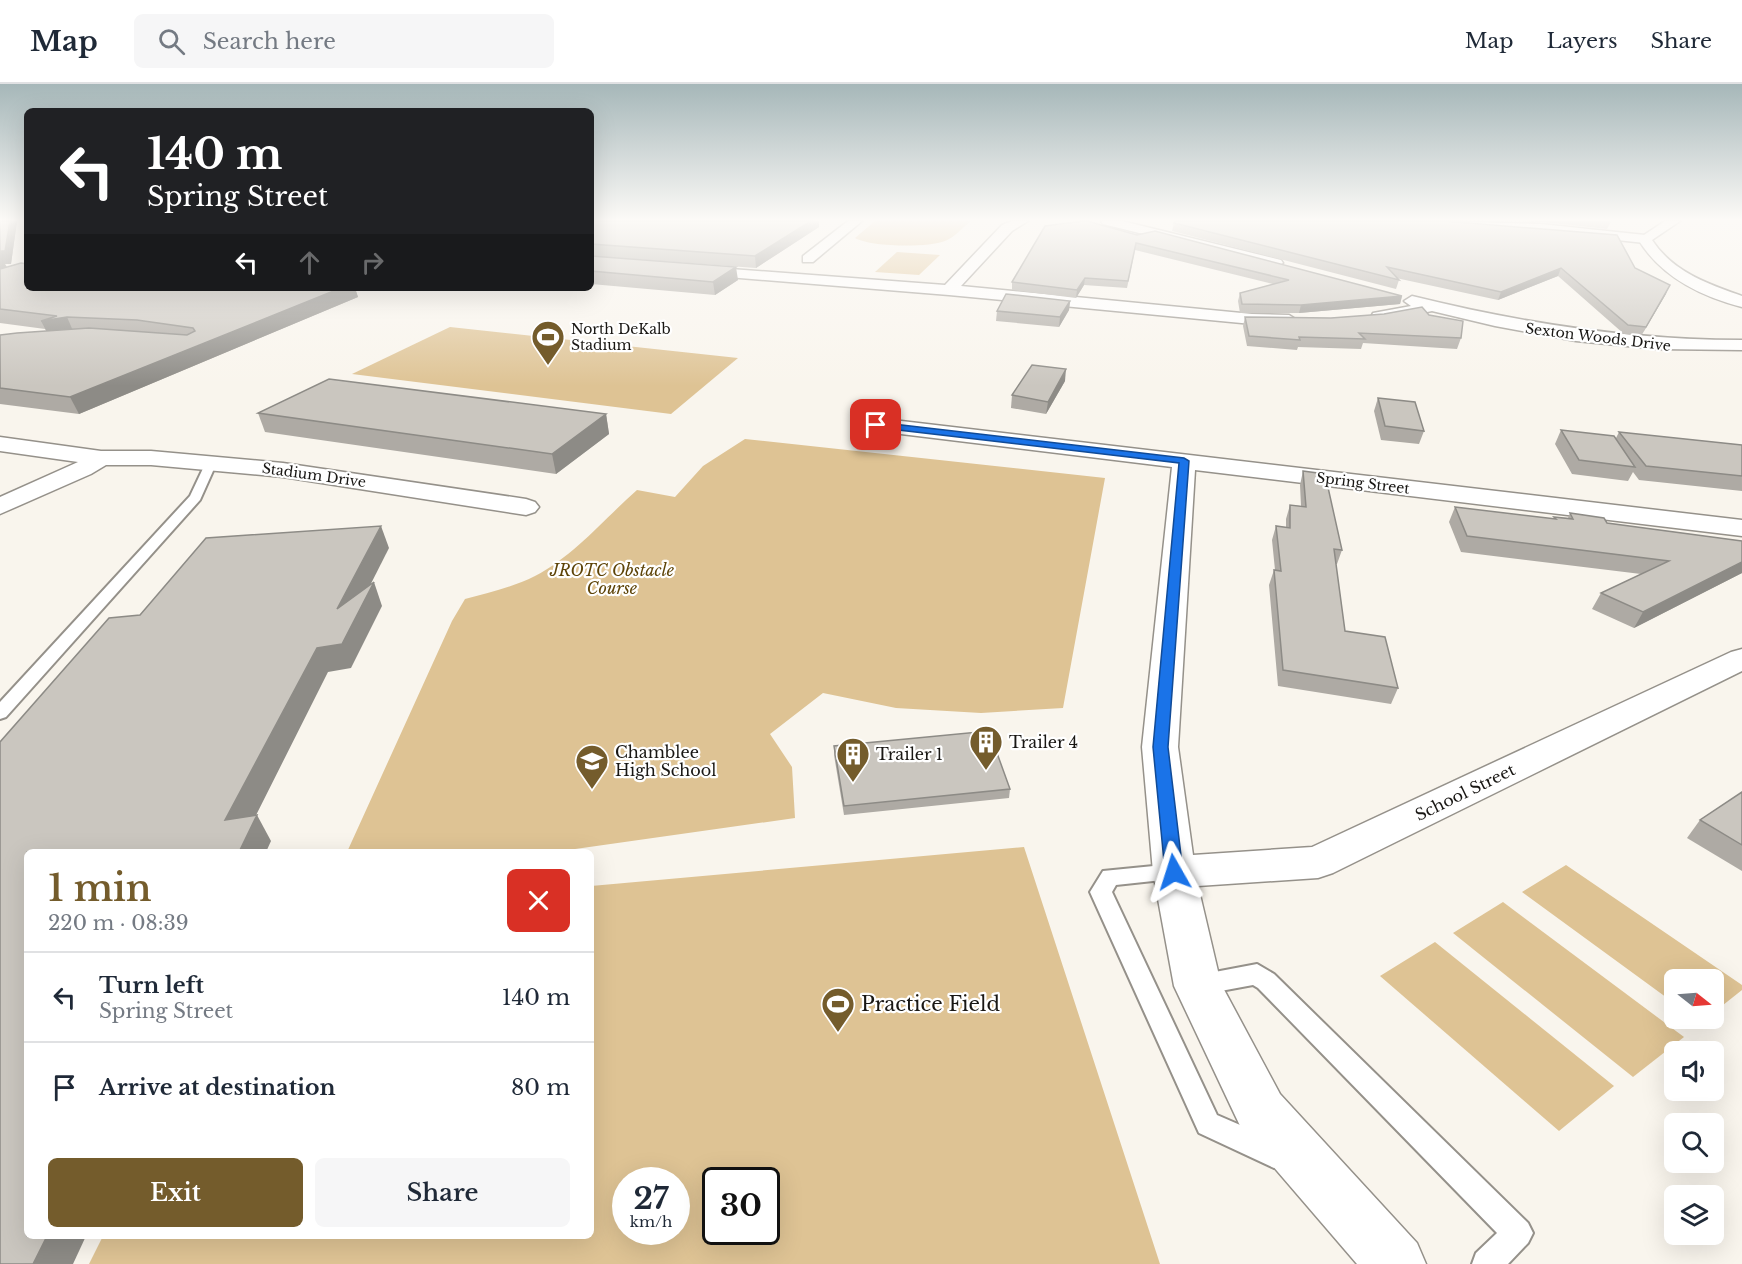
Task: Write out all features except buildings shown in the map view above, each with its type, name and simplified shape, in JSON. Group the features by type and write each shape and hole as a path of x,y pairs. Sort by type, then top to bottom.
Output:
{"street":[{"path":"767,276 949,290 1194,314 1307,320"},
{"path":"949,290 962,276"},
{"path":"1681,276 1742,302"},
{"name":"Sexton Woods Drive","path":"1398,297 1499,324 1576,337 1677,346 1742,345"},
{"path":"1364,319 1433,306"},
{"name":"Spring Street","path":"876,425 1742,528"},
{"name":"Stadium Drive","path":"0,444 101,458 211,462 526,507"},
{"path":"0,506 83,469 101,458"},
{"path":"1184,461 1160,747 1174,872 1198,986 1261,1112 1396,1264"},
{"name":"School Street","path":"1174,872 1318,862 1742,659"}],"lane":[{"path":"0,713 196,497 211,462"},
{"path":"1174,872 1110,877 1101,892 1208,1124 1316,1173"},
{"path":"1198,986 1257,974 1518,1233 1487,1264"}],"green space":[{"name":"North DeKalb Stadium","path":"450,327 738,358 671,414 352,374"},
{"name":"JROTC Obstacle Course","path":"745,439 1105,478 1063,708 981,713 896,708 823,693 770,734 792,767 795,818 575,849 348,849 452,621 465,599 535,576 563,558 637,490 675,497 703,466"},
{"name":"Practice Field","path":"1024,847 1160,1264 89,1264 102,1239 594,1239 594,886"},
{"path":"1566,865 1719,969 1664,969 1664,996 1522,892"},
{"path":"1503,902 1664,1022 1664,1029 1673,1029 1684,1037 1679,1041 1664,1041 1664,1053 1633,1077 1453,933"},
{"path":"1435,942 1614,1086 1559,1131 1380,976"},
{"path":"1724,973 1742,985 1742,990 1724,1004"}],"place":[{"name":"North DeKalb Stadium","path":"548,366"},
{"name":"Trailer 4","path":"986,771"},
{"name":"Trailer 1","path":"853,783"},
{"name":"Chamblee High School","path":"592,790"},
{"name":"Practice Field","path":"838,1033"}],"route":[{"path":"876,425 1184,461 1160,747 1174,872"}]}
